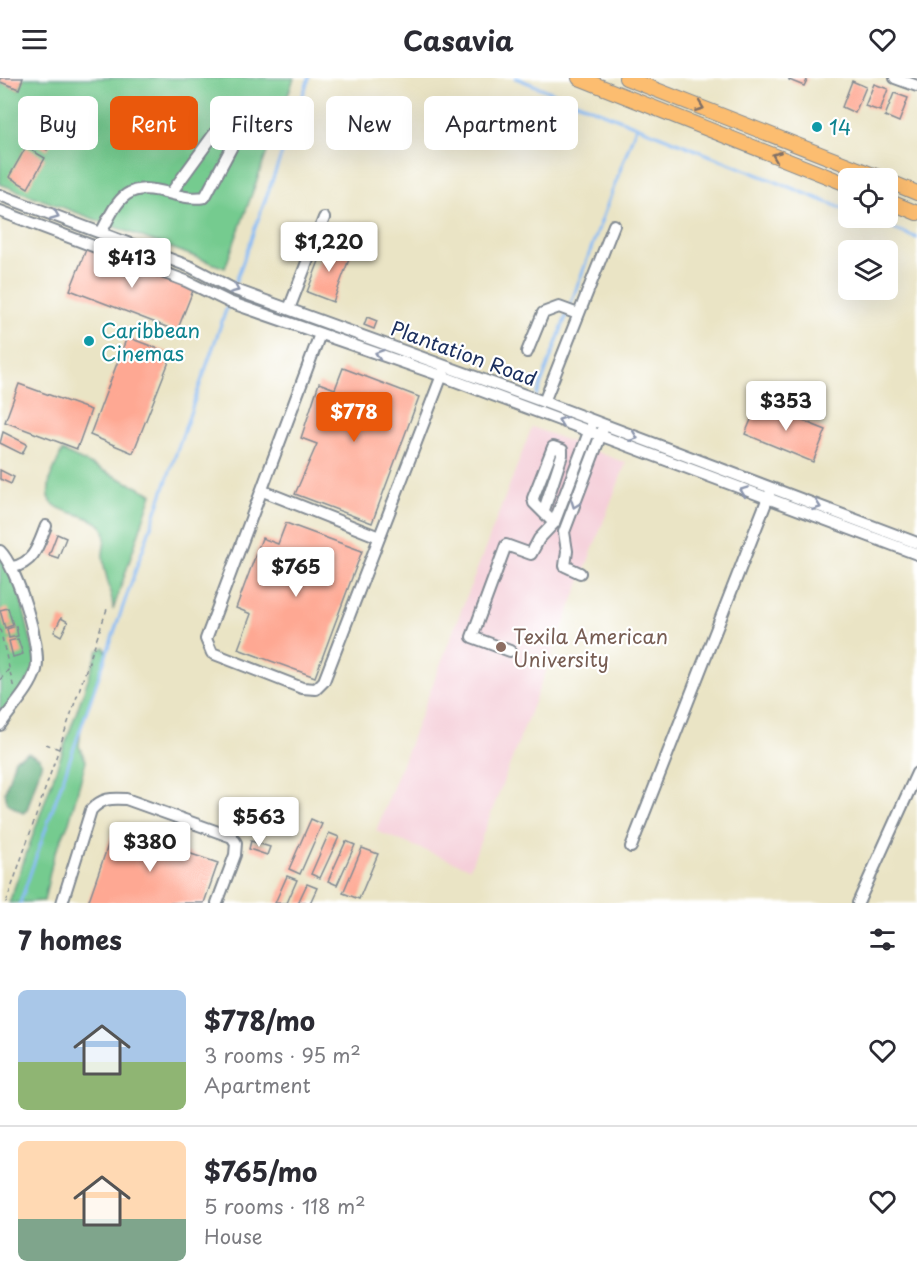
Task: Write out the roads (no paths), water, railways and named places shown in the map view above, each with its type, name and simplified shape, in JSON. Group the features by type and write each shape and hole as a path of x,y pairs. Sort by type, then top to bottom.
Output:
{"main road":[{"path":"579,78 838,181"},
{"path":"626,78 855,168"},
{"path":"898,185 917,193"},
{"path":"898,205 917,213"}],"street":[{"path":"895,78 917,86"},
{"path":"171,193 210,139"},
{"path":"101,233 115,205 125,193 140,188 187,198 205,197 230,150"},
{"name":"Plantation Road","path":"0,195 191,267 233,290 289,309 444,371 591,426"},
{"name":"Plantation Road","path":"0,211 186,280 229,302 320,334 544,402 602,431 769,494 917,554"},
{"path":"289,309 324,218"},
{"path":"544,402 614,225"},
{"path":"527,352 543,313 559,307 578,314"},
{"path":"320,334 263,491 207,634 206,644 212,653 303,688 310,690 321,686 444,371"},
{"path":"510,651 472,637 506,545 531,554 539,539 553,525 591,426"},
{"path":"580,573 565,566 567,551 564,532 602,431"},
{"path":"544,510 562,453 562,450 553,447 533,498 534,503 544,510 553,525 564,532"},
{"path":"263,491 379,537"},
{"path":"631,847 769,494"},
{"name":"Plantation Road","path":"769,494 917,543"},
{"path":"13,567 22,565 32,558 46,526"},
{"path":"0,551 13,567 38,659 35,674 18,702 0,725"},
{"path":"858,903 917,773"},
{"path":"62,903 91,810 98,802 109,798 126,799 232,837 236,843 236,855 217,903"}],"waterway":[{"path":"236,281 309,78"},
{"path":"516,78 838,207"},
{"path":"537,395 636,127"},
{"path":"892,228 917,238"},
{"path":"20,903 227,307"}],"place":[{"name":"14","path":"817,127"},
{"name":"Caribbean Cinemas","path":"89,341"},
{"name":"Texila American University","path":"501,647"}]}
